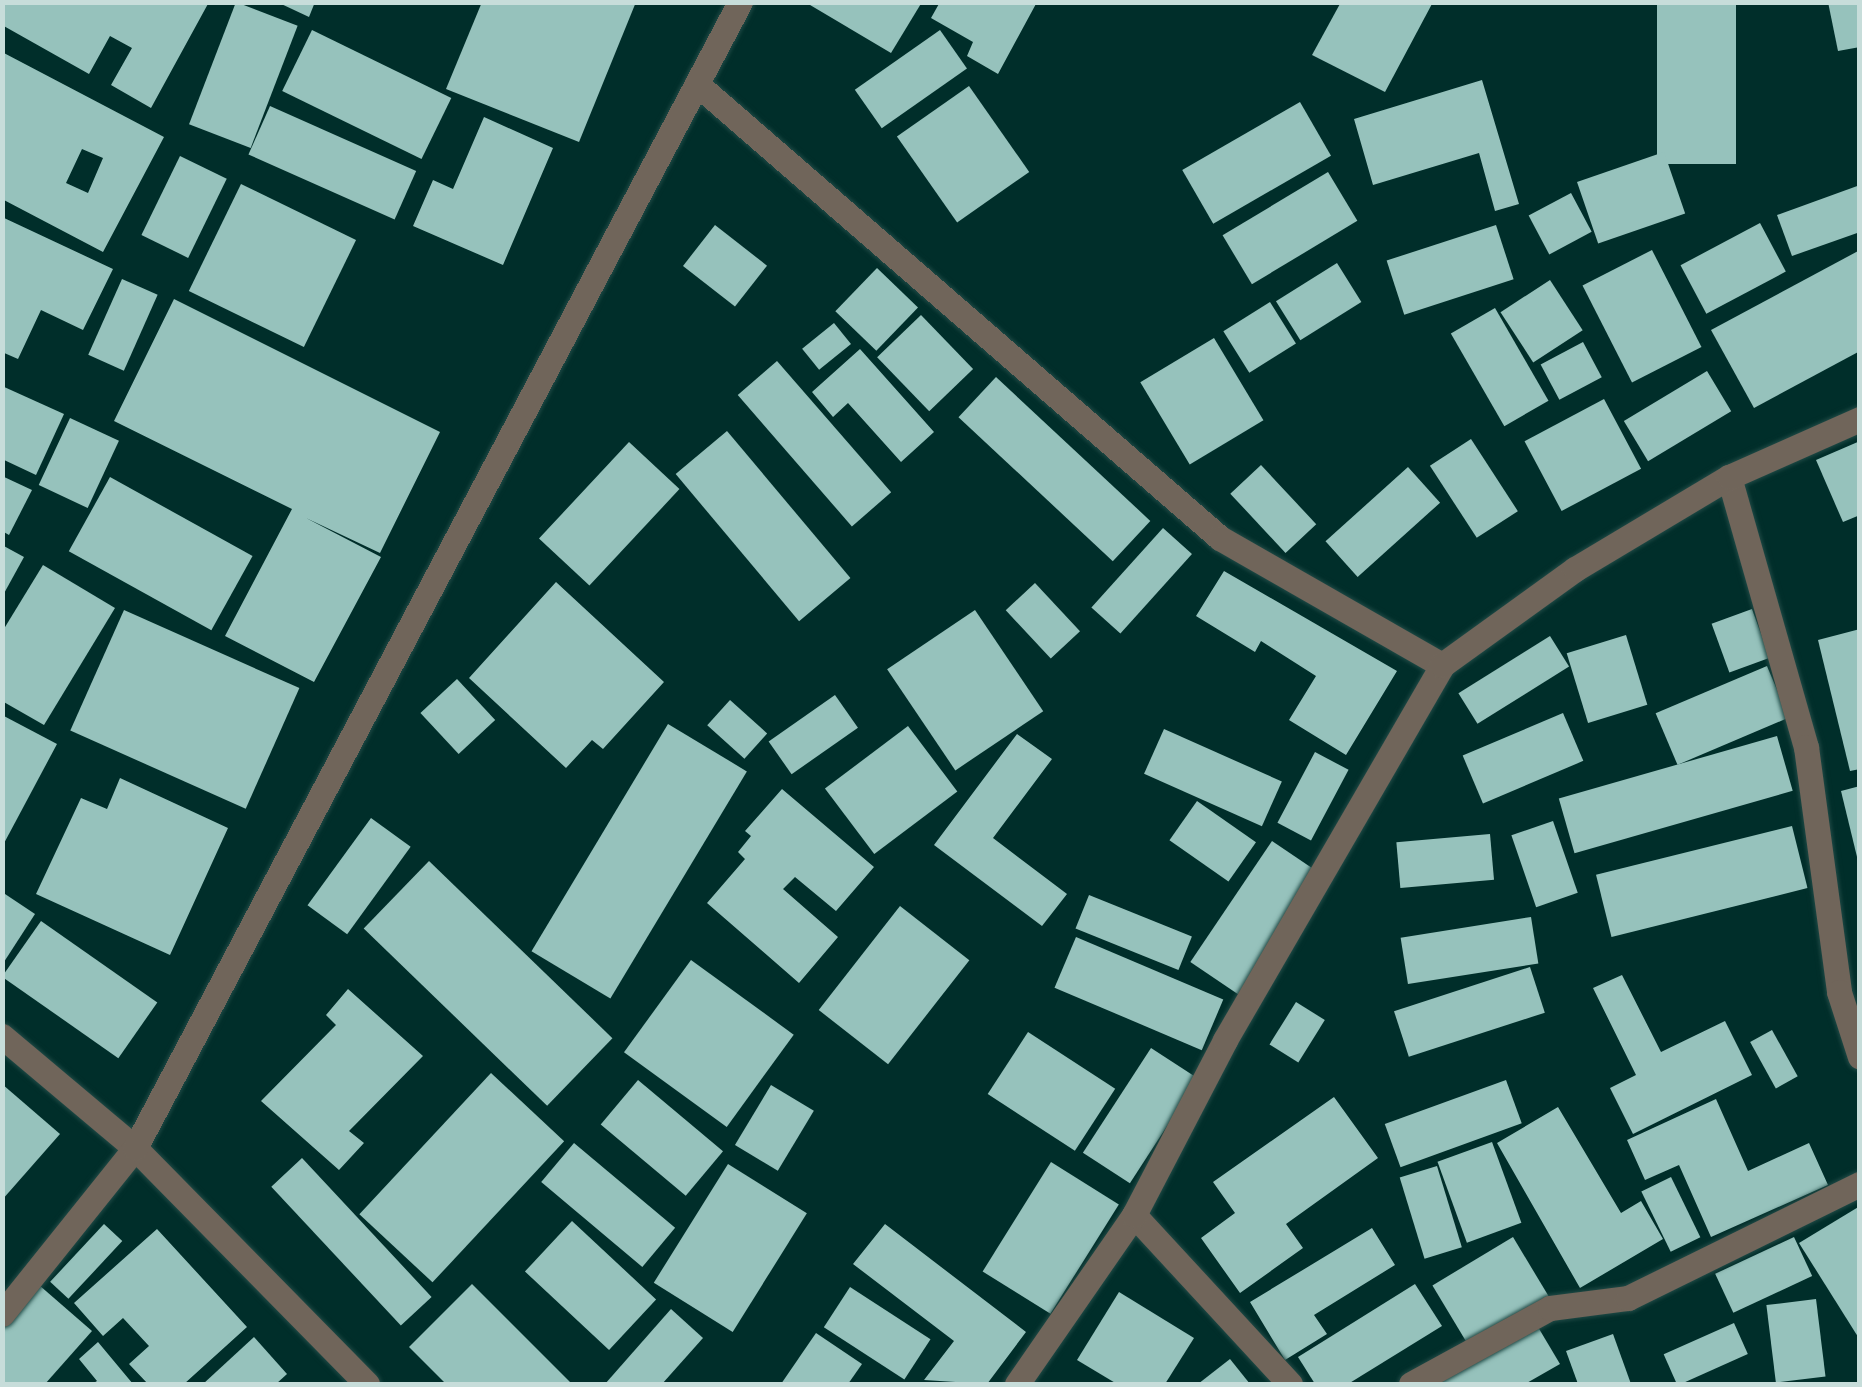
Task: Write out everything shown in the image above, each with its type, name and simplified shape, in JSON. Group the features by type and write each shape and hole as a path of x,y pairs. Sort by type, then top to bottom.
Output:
{"street":[{"path":"2,1314 135,1148 740,2"},
{"path":"697,84 1220,538 1442,665"},
{"path":"1017,1384 1134,1215 1225,1040 1442,665 1575,569 1729,476 1860,419"},
{"path":"1729,476 1806,747 1840,992 1860,1057"},
{"path":"2,1036 135,1148 367,1384"},
{"path":"1412,1384 1550,1308 1628,1298 1860,1184"},
{"path":"1134,1215 1290,1384"}],"building":[{"path":"2,2 209,2 151,108 111,85 132,48 110,36 89,74 2,25"},
{"path":"236,2 298,26 251,148 189,124"},
{"path":"277,2 315,2 309,17"},
{"path":"482,2 636,2 579,142 446,89"},
{"path":"805,2 922,2 891,53"},
{"path":"940,2 1037,2 998,74 967,56 973,42 931,18"},
{"path":"1341,2 1433,2 1385,92 1312,55"},
{"path":"1657,2 1736,2 1736,164 1657,164"},
{"path":"1828,2 1860,2 1860,47 1838,51"},
{"path":"312,30 451,98 422,159 282,91"},
{"path":"940,30 967,69 882,128 855,90"},
{"path":"2,52 164,137 103,252 2,199","holes":["82,149 103,158 88,193 66,183"]},
{"path":"1482,80 1519,204 1495,211 1479,153 1373,185 1354,119"},
{"path":"969,86 1029,172 957,222 897,136"},
{"path":"1300,102 1331,156 1213,224 1182,170"},
{"path":"270,106 416,171 395,219 248,154"},
{"path":"484,117 553,148 503,265 413,226 433,180 453,189"},
{"path":"1664,152 1685,213 1598,243 1577,182"},
{"path":"180,156 227,179 188,258 141,235"},
{"path":"1328,172 1357,221 1252,284 1223,235"},
{"path":"241,184 356,240 304,347 189,291"},
{"path":"1860,185 1860,232 1792,256 1777,215"},
{"path":"1571,193 1592,232 1549,254 1529,216"},
{"path":"2,217 113,269 83,330 41,310 18,359 2,352"},
{"path":"1760,223 1786,272 1706,314 1681,265"},
{"path":"715,225 767,266 735,307 683,266"},
{"path":"1496,225 1514,279 1404,315 1387,261"},
{"path":"1652,250 1701,347 1632,383 1583,285"},
{"path":"1860,250 1860,351 1754,408 1711,330"},
{"path":"1337,263 1361,302 1300,340 1276,301"},
{"path":"877,268 918,308 876,351 835,311"},
{"path":"122,279 158,295 124,371 88,355"},
{"path":"1550,280 1583,330 1533,362 1501,312"},
{"path":"174,299 440,432 380,553 306,518 381,557 314,682 225,636 292,509 114,421"},
{"path":"1270,302 1296,344 1249,373 1223,331"},
{"path":"1495,308 1548,401 1504,426 1451,334"},
{"path":"921,315 973,369 929,411 877,357"},
{"path":"834,323 851,344 819,370 802,349"},
{"path":"1214,338 1263,420 1190,465 1140,382"},
{"path":"1583,342 1602,377 1559,400 1541,365"},
{"path":"860,349 934,432 901,462 848,403 833,417 812,392"},
{"path":"777,361 891,492 852,526 738,395"},
{"path":"1707,371 1731,411 1648,461 1624,421"},
{"path":"996,377 1150,521 1113,561 958,417"},
{"path":"2,386 64,414 36,475 2,459"},
{"path":"1604,399 1641,469 1562,511 1525,441"},
{"path":"70,418 119,441 88,508 39,485"},
{"path":"727,431 850,578 799,621 676,474"},
{"path":"1471,439 1518,511 1477,538 1430,466"},
{"path":"1860,441 1860,515 1843,522 1816,460"},
{"path":"629,442 679,489 589,586 539,539"},
{"path":"1261,465 1316,524 1286,553 1230,494"},
{"path":"1408,467 1440,503 1358,577 1326,541"},
{"path":"2,476 32,490 9,535 2,531"},
{"path":"110,477 253,556 211,630 69,551"},
{"path":"1163,528 1192,554 1120,634 1091,608"},
{"path":"2,545 24,557 2,597"},
{"path":"43,565 115,608 44,725 2,701 2,632"},
{"path":"1224,571 1397,671 1346,755 1289,720 1316,676 1261,641 1255,652 1196,616"},
{"path":"556,582 664,682 603,749 592,740 566,768 469,678"},
{"path":"1035,583 1080,631 1051,659 1006,610"},
{"path":"1752,609 1770,658 1729,673 1712,624"},
{"path":"124,610 299,688 246,809 70,731"},
{"path":"975,610 1043,711 955,770 887,669"},
{"path":"1860,629 1860,769 1850,771 1818,640"},
{"path":"1626,635 1647,705 1588,723 1567,653"},
{"path":"1550,636 1569,667 1477,724 1458,693"},
{"path":"1767,666 1789,718 1677,765 1656,713"},
{"path":"457,679 495,720 459,754 420,713"},
{"path":"835,695 858,728 792,774 769,741"},
{"path":"730,700 767,733 744,759 707,725"},
{"path":"1563,713 1583,761 1483,803 1463,756"},
{"path":"2,715 57,744 2,847"},
{"path":"668,724 747,771 610,999 532,951"},
{"path":"908,726 957,791 874,854 825,789"},
{"path":"1164,729 1282,781 1262,826 1144,774"},
{"path":"1017,734 1052,759 993,838 1067,894 1042,926 934,845"},
{"path":"1777,736 1793,791 1575,853 1559,799"},
{"path":"1315,752 1349,770 1311,840 1277,823"},
{"path":"120,778 228,828 170,955 36,894 81,798 107,809"},
{"path":"1860,786 1860,860 1858,861 1841,791"},
{"path":"782,789 874,867 836,911 795,877 783,889 838,937 799,983 707,903 745,859 738,852 751,836 745,831"},
{"path":"1197,801 1256,842 1228,882 1169,840"},
{"path":"371,818 411,847 347,934 308,905"},
{"path":"1553,821 1578,893 1536,907 1511,835"},
{"path":"1792,826 1807,888 1611,937 1596,875"},
{"path":"1490,834 1494,880 1400,888 1396,842"},
{"path":"1272,841 1320,873 1238,994 1190,962"},
{"path":"429,861 612,1038 547,1106 364,929"},
{"path":"2,892 35,914 2,965"},
{"path":"1089,895 1192,937 1178,970 1076,928"},
{"path":"900,906 969,960 888,1064 819,1010"},
{"path":"1531,917 1538,963 1408,984 1401,938"},
{"path":"41,921 157,1002 118,1058 2,977"},
{"path":"1076,937 1223,1000 1202,1050 1055,988"},
{"path":"691,960 794,1035 727,1127 624,1052"},
{"path":"1530,967 1545,1013 1409,1057 1394,1011"},
{"path":"1622,975 1661,1052 1725,1021 1752,1075 1633,1134 1610,1088 1636,1075 1593,988"},
{"path":"348,989 423,1056 349,1131 364,1143 339,1170 261,1101 336,1025 326,1015"},
{"path":"1296,1002 1325,1020 1298,1062 1270,1044"},
{"path":"1772,1030 1798,1076 1776,1088 1750,1042"},
{"path":"1028,1032 1115,1089 1075,1151 988,1094"},
{"path":"1151,1048 1198,1078 1130,1183 1083,1153"},
{"path":"491,1073 564,1141 433,1282 359,1214"},
{"path":"638,1080 723,1151 686,1196 601,1124"},
{"path":"1506,1080 1522,1123 1401,1167 1385,1124"},
{"path":"2,1084 60,1134 2,1200"},
{"path":"771,1085 814,1111 778,1171 735,1145"},
{"path":"1334,1097 1378,1158 1286,1224 1303,1248 1240,1293 1201,1238 1235,1213 1213,1182"},
{"path":"1716,1099 1748,1171 1809,1143 1828,1185 1711,1237 1679,1165 1645,1180 1627,1140"},
{"path":"1558,1107 1621,1213 1641,1201 1663,1239 1580,1288 1497,1143"},
{"path":"1492,1142 1521,1223 1467,1243 1437,1162"},
{"path":"574,1143 675,1228 642,1267 541,1182"},
{"path":"302,1158 432,1297 401,1326 271,1187"},
{"path":"1051,1162 1119,1204 1050,1314 983,1271"},
{"path":"728,1164 807,1213 733,1332 654,1283"},
{"path":"1437,1166 1462,1247 1425,1259 1400,1177"},
{"path":"1671,1177 1700,1237 1671,1252 1641,1191"},
{"path":"1860,1206 1860,1340 1799,1243"},
{"path":"572,1221 656,1299 609,1350 525,1271"},
{"path":"104,1224 122,1241 68,1299 50,1282"},
{"path":"885,1224 1026,1332 987,1384 924,1380 954,1341 853,1264"},
{"path":"1372,1228 1395,1265 1314,1315 1327,1334 1285,1360 1250,1302"},
{"path":"157,1229 247,1327 184,1384 148,1384 129,1364 149,1346 123,1318 103,1336 74,1303"},
{"path":"1513,1237 1550,1298 1469,1346 1432,1285"},
{"path":"1794,1237 1812,1276 1733,1313 1715,1274"},
{"path":"472,1284 572,1384 446,1384 409,1347"},
{"path":"1415,1284 1442,1326 1348,1384 1315,1384 1298,1357"},
{"path":"39,1285 92,1331 45,1384 2,1384 2,1326"},
{"path":"850,1287 931,1339 904,1380 824,1327"},
{"path":"1119,1292 1194,1338 1165,1384 1117,1384 1077,1360"},
{"path":"1816,1299 1826,1376 1776,1383 1766,1305"},
{"path":"671,1309 703,1338 662,1384 605,1384"},
{"path":"1535,1322 1560,1364 1525,1384 1427,1384"},
{"path":"1734,1323 1748,1354 1681,1384 1677,1384 1664,1354"},
{"path":"816,1333 862,1364 848,1384 781,1384"},
{"path":"1613,1334 1631,1384 1578,1384 1566,1351"},
{"path":"254,1337 287,1374 276,1384 203,1384"},
{"path":"98,1342 133,1384 92,1384 97,1381 79,1359"},
{"path":"1230,1359 1250,1384 1198,1384"}]}
